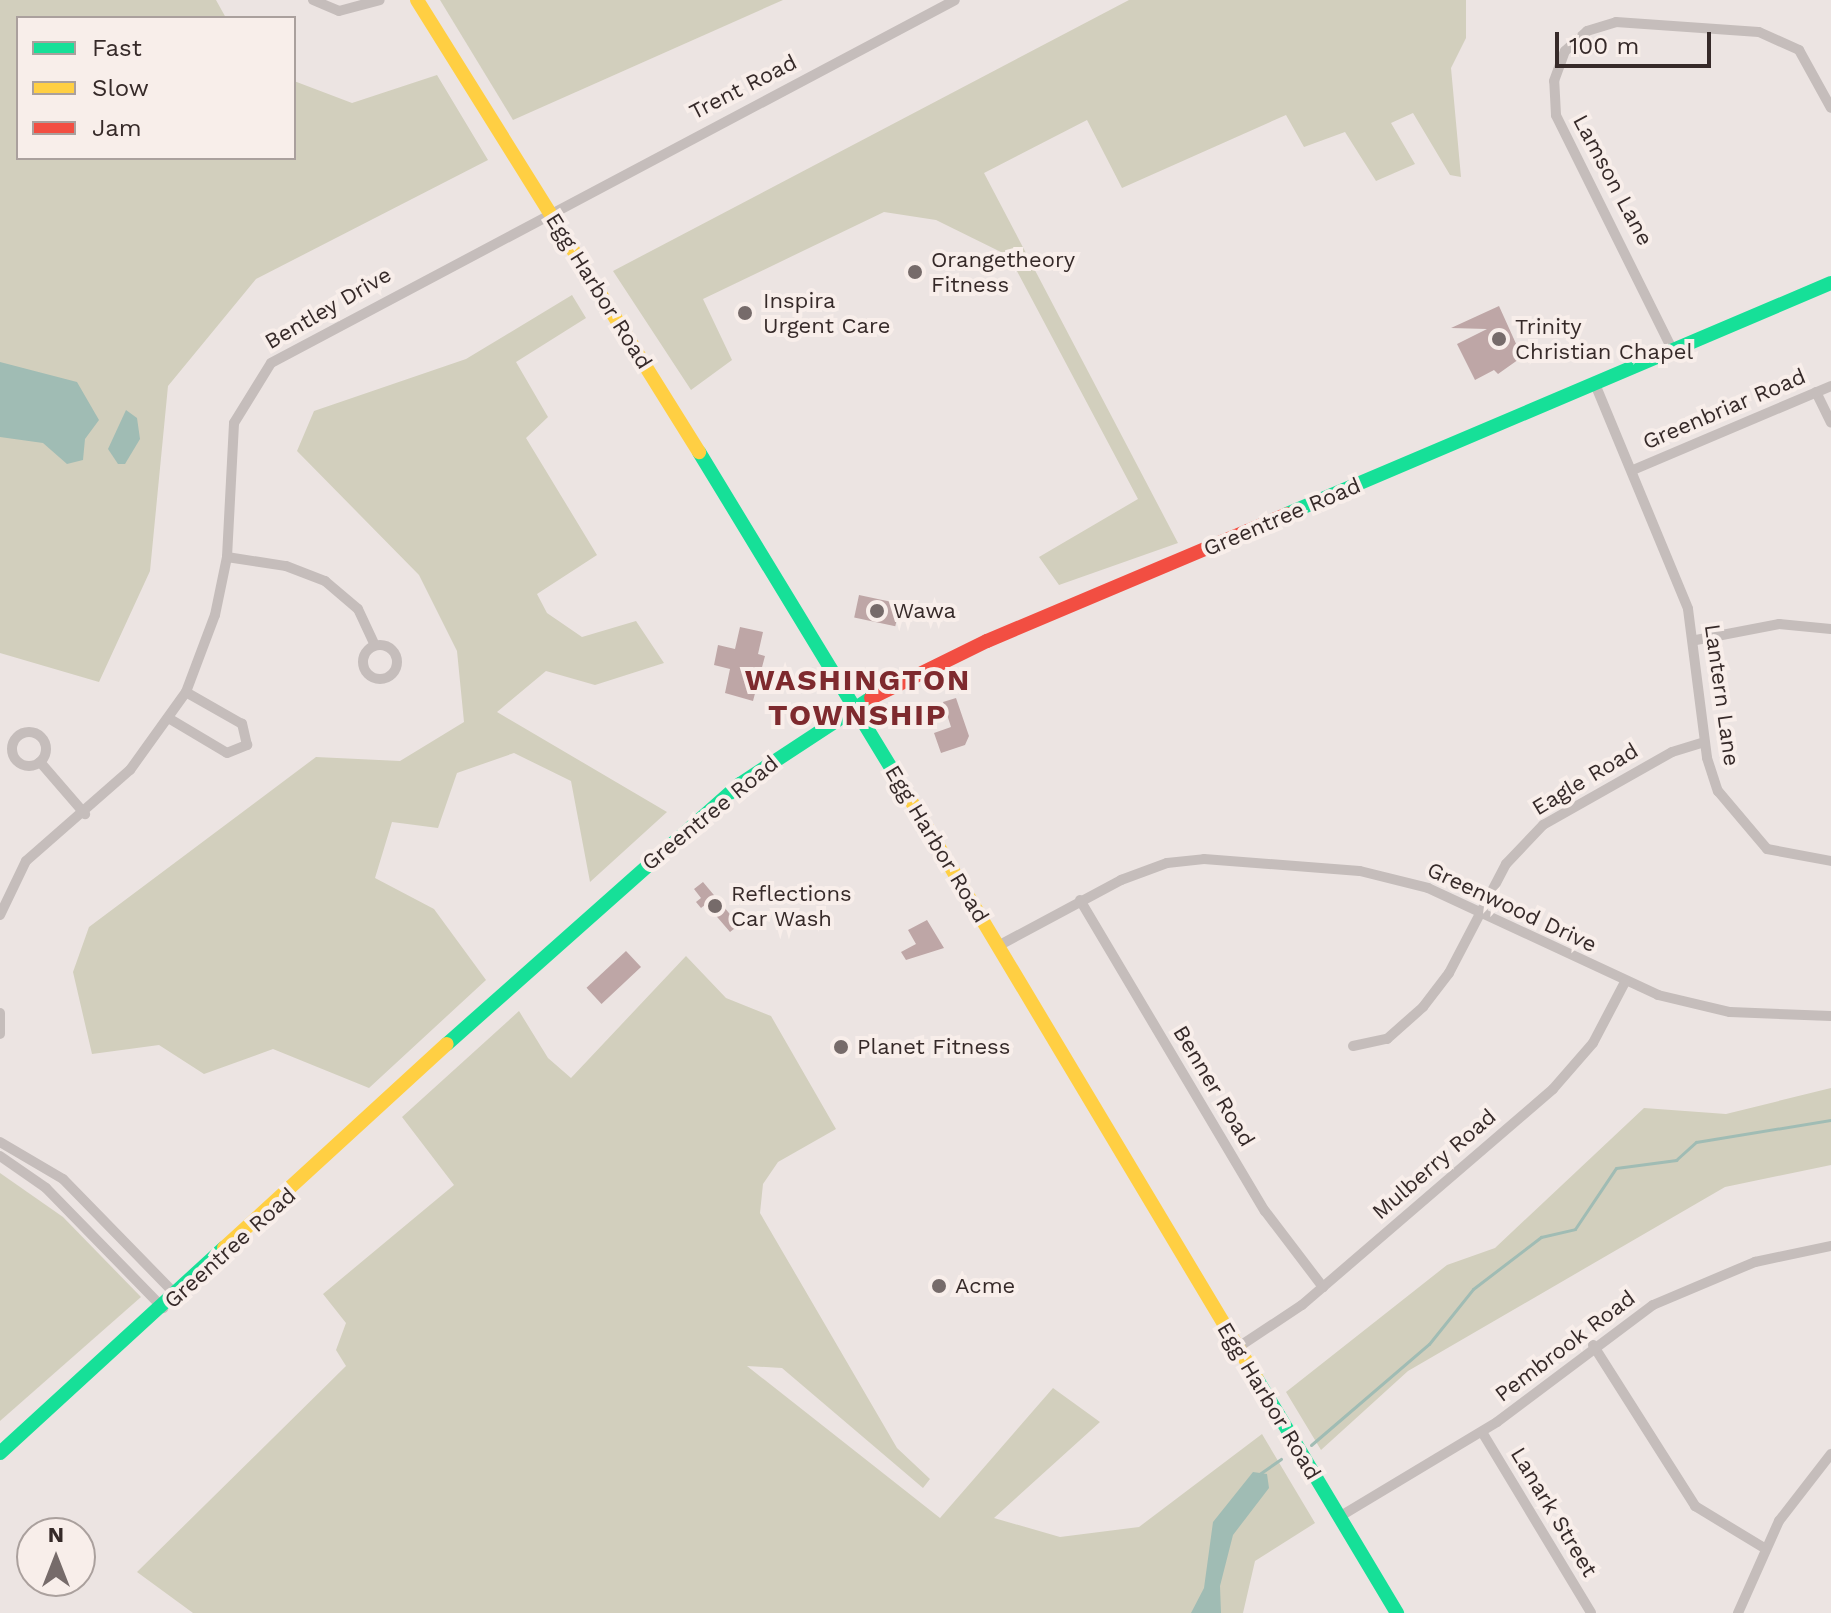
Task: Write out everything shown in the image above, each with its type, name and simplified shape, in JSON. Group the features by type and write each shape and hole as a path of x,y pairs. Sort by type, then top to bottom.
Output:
{"street":[{"path":"313,0 339,11 380,0"},
{"name":"Egg Harbor Road","path":"417,0 855,706 1397,1613"},
{"name":"Trent Road","path":"549,210 955,0"},
{"name":"Lamson Lane","path":"1672,349 1556,115 1554,81 1565,51 1587,31 1616,22 1759,32 1799,50 1831,108"},
{"name":"Bentley Drive","path":"0,915 2,897 26,861 85,814 170,719 186,692 215,615 227,557 230,438 259,374 299,343 549,210"},
{"name":"Greentree Road","path":"0,1453 177,1296 661,849 740,784 855,706 987,641 1831,283"},
{"name":"Lantern Lane","path":"1595,384 1633,470 1696,640 1705,742 1718,791 1757,841 1789,857 1831,861"},
{"name":"Greenbriar Road","path":"1633,470 1831,386"},
{"path":"1816,392 1831,423"},
{"path":"227,557 286,566 325,581 358,609 375,645"},
{"path":"1696,640 1779,624 1831,629"},
{"path":"170,719 227,753 247,745 242,724 186,692"},
{"name":"Eagle Road","path":"1353,1046 1387,1039 1423,1007 1506,864 1543,825 1672,752 1705,742"},
{"path":"40,762 85,814"},
{"name":"Greenwood Drive","path":"998,946 1080,900 1154,867 1204,859 1370,872 1418,884 1625,982 1710,1009 1831,1016"},
{"name":"Benner Road","path":"1080,900 1265,1211 1323,1287"},
{"name":"Mulberry Road","path":"1237,1348 1323,1287 1553,1089 1593,1043 1625,982"},
{"path":"0,1013 0,1034"},
{"path":"0,1142 63,1179 177,1296"},
{"path":"0,1156 46,1188 163,1308"},
{"name":"Pembrook Road","path":"1339,1517 1482,1432 1634,1316 1712,1277 1831,1246"},
{"path":"1593,1345 1695,1506 1764,1548"},
{"name":"Lanark Street","path":"1482,1432 1591,1613"},
{"path":"1738,1613 1764,1548 1794,1497 1831,1454"}],"shaded area":[{"path":"0,0 216,0 225,16 16,16 16,160 296,160 296,82 352,103 437,75 488,160 256,279 168,386 150,571 99,682 0,653"},
{"path":"440,0 783,0 513,120"},
{"path":"1129,0 1466,0 1466,38 1451,68 1461,177 1450,175 1413,113 1391,123 1415,164 1376,181 1345,132 1304,147 1286,115 1122,188 1087,120 984,173 1178,543 1059,585 1039,557 1138,499 1009,256 936,220 884,212 703,299 732,360 691,390 613,271"},
{"path":"572,295 586,318 516,362 548,417 526,438 597,555 537,594 547,613 582,637 636,621 664,663 595,685 546,671 497,712 667,812 590,882 571,781 514,753 457,773 438,828 392,822 375,878 434,909 486,980 369,1088 273,1049 204,1074 159,1045 92,1054 73,972 89,927 316,757 400,761 464,722 457,651 419,575 297,451 314,411 466,359"},
{"path":"0,362 77,382 99,420 85,439 83,460 67,464 43,443 0,437"},
{"path":"126,410 137,418 140,439 125,464 118,464 108,449"},
{"path":"686,956 726,998 771,1016 836,1129 778,1162 763,1184 760,1213 897,1448 930,1479 923,1488 782,1368 747,1366 940,1518 1053,1388 1100,1422 994,1518 1060,1537 1139,1527 1262,1434 1315,1523 1255,1561 1243,1613 193,1613 137,1572 346,1366 336,1350 346,1323 323,1294 454,1185 402,1117 519,1011 548,1058 571,1078"},
{"path":"1831,1088 1831,1165 1725,1187 1408,1371 1321,1450 1286,1392 1447,1265 1495,1248 1644,1108 1726,1114"},
{"path":"0,1173 63,1217 141,1297 0,1421"},
{"path":"1253,1472 1267,1474 1269,1488 1233,1535 1220,1586 1221,1613 1191,1613 1204,1588 1213,1522"}],"building":[{"name":"Trinity Christian Chapel","path":"1499,306 1522,357 1498,374 1494,370 1475,380 1457,344 1487,329 1451,328"},
{"name":"Wawa","path":"859,595 900,604 895,626 854,617"},
{"path":"740,627 763,632 758,654 765,656 753,701 725,693 730,669 714,665 718,645 735,649"},
{"path":"956,698 969,736 965,745 941,753 934,733 951,727 943,702"},
{"name":"Reflections Car Wash","path":"703,882 739,925 730,932 706,904 701,908 696,902 701,898 694,889"},
{"path":"927,920 944,948 906,960 901,952 916,944 908,930"},
{"path":"626,951 641,967 602,1004 587,988"}],"waterway":[{"path":"1311,1445 1429,1344 1473,1289 1541,1237 1575,1229 1616,1168 1676,1160 1696,1142 1831,1120"},
{"path":"1258,1475 1281,1459"}],"traffic: fast":[{"path":"1287,514 1831,283"},
{"path":"699,452 904,789"},
{"path":"447,1044 740,784 871,698"},
{"path":"0,1453 224,1248"},
{"path":"1257,1379 1397,1613"}],"traffic: slow":[{"path":"417,0 699,452"},
{"path":"904,789 1257,1379"},
{"path":"224,1248 447,1044"}],"traffic: jam":[{"path":"871,698 987,641 1287,514"}],"place":[{"name":"Orangetheory Fitness","path":"915,272"},
{"name":"Inspira Urgent Care","path":"745,313"},
{"name":"Trinity Christian Chapel","path":"1499,339"},
{"name":"Wawa","path":"877,611"},
{"name":"Reflections Car Wash","path":"715,906"},
{"name":"Planet Fitness","path":"841,1047"},
{"name":"Acme","path":"939,1286"}],"district":[{"name":"WASHINGTON TOWNSHIP","path":"858,697"}]}
